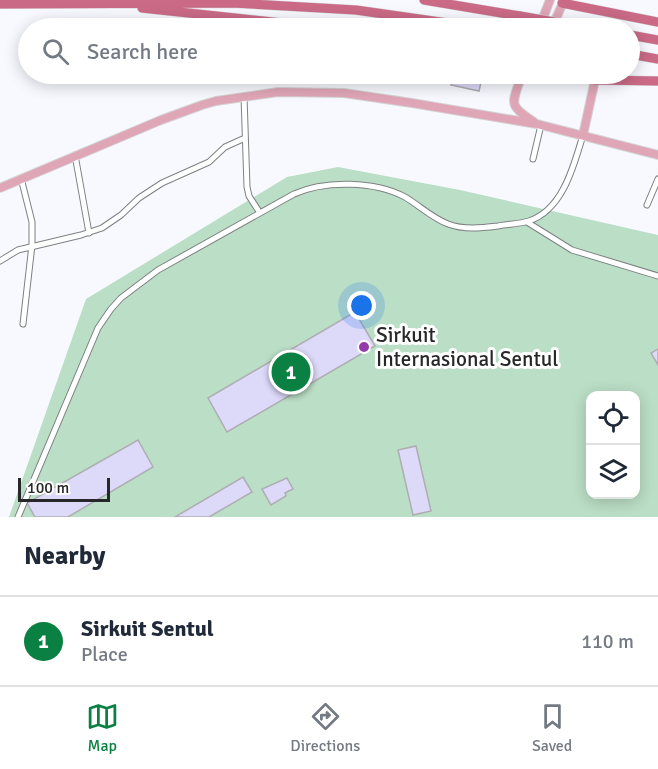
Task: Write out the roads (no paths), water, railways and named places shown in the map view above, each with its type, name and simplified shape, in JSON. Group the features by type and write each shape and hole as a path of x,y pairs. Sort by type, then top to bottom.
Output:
{"highway":[{"path":"424,0 531,18"},
{"path":"563,2 639,18"},
{"path":"97,3 236,18"},
{"path":"0,4 233,3 332,8 413,18"},
{"path":"640,18 658,22"},
{"path":"640,37 658,40"},
{"path":"640,56 658,59"},
{"path":"640,81 658,81"}],"main road":[{"path":"543,18 550,0"},
{"path":"556,18 563,2"},
{"path":"519,84 514,101 517,111 539,124"},
{"path":"583,135 594,84"},
{"path":"0,188 75,155 216,101 244,96 296,92 344,93 539,124 658,155"}],"street":[{"path":"244,96 247,187 249,196 260,213"},
{"path":"533,159 539,124"},
{"path":"18,517 98,328 121,298 158,270 307,189 332,184 372,187 389,191 406,198 446,223 463,228 484,228 527,222 546,211 561,194 573,170 583,135"},
{"path":"0,261 32,245 89,233 112,221 139,198 162,183 209,162 225,147 245,138"},
{"path":"75,155 89,233"},
{"path":"21,178 30,208 32,245 23,324"},
{"path":"647,205 658,179"},
{"path":"527,222 572,250 658,276"}],"place":[{"name":"Sirkuit Internasional Sentul","path":"364,347"},
{"name":"Sirkuit Sentul","path":"291,372"}]}
